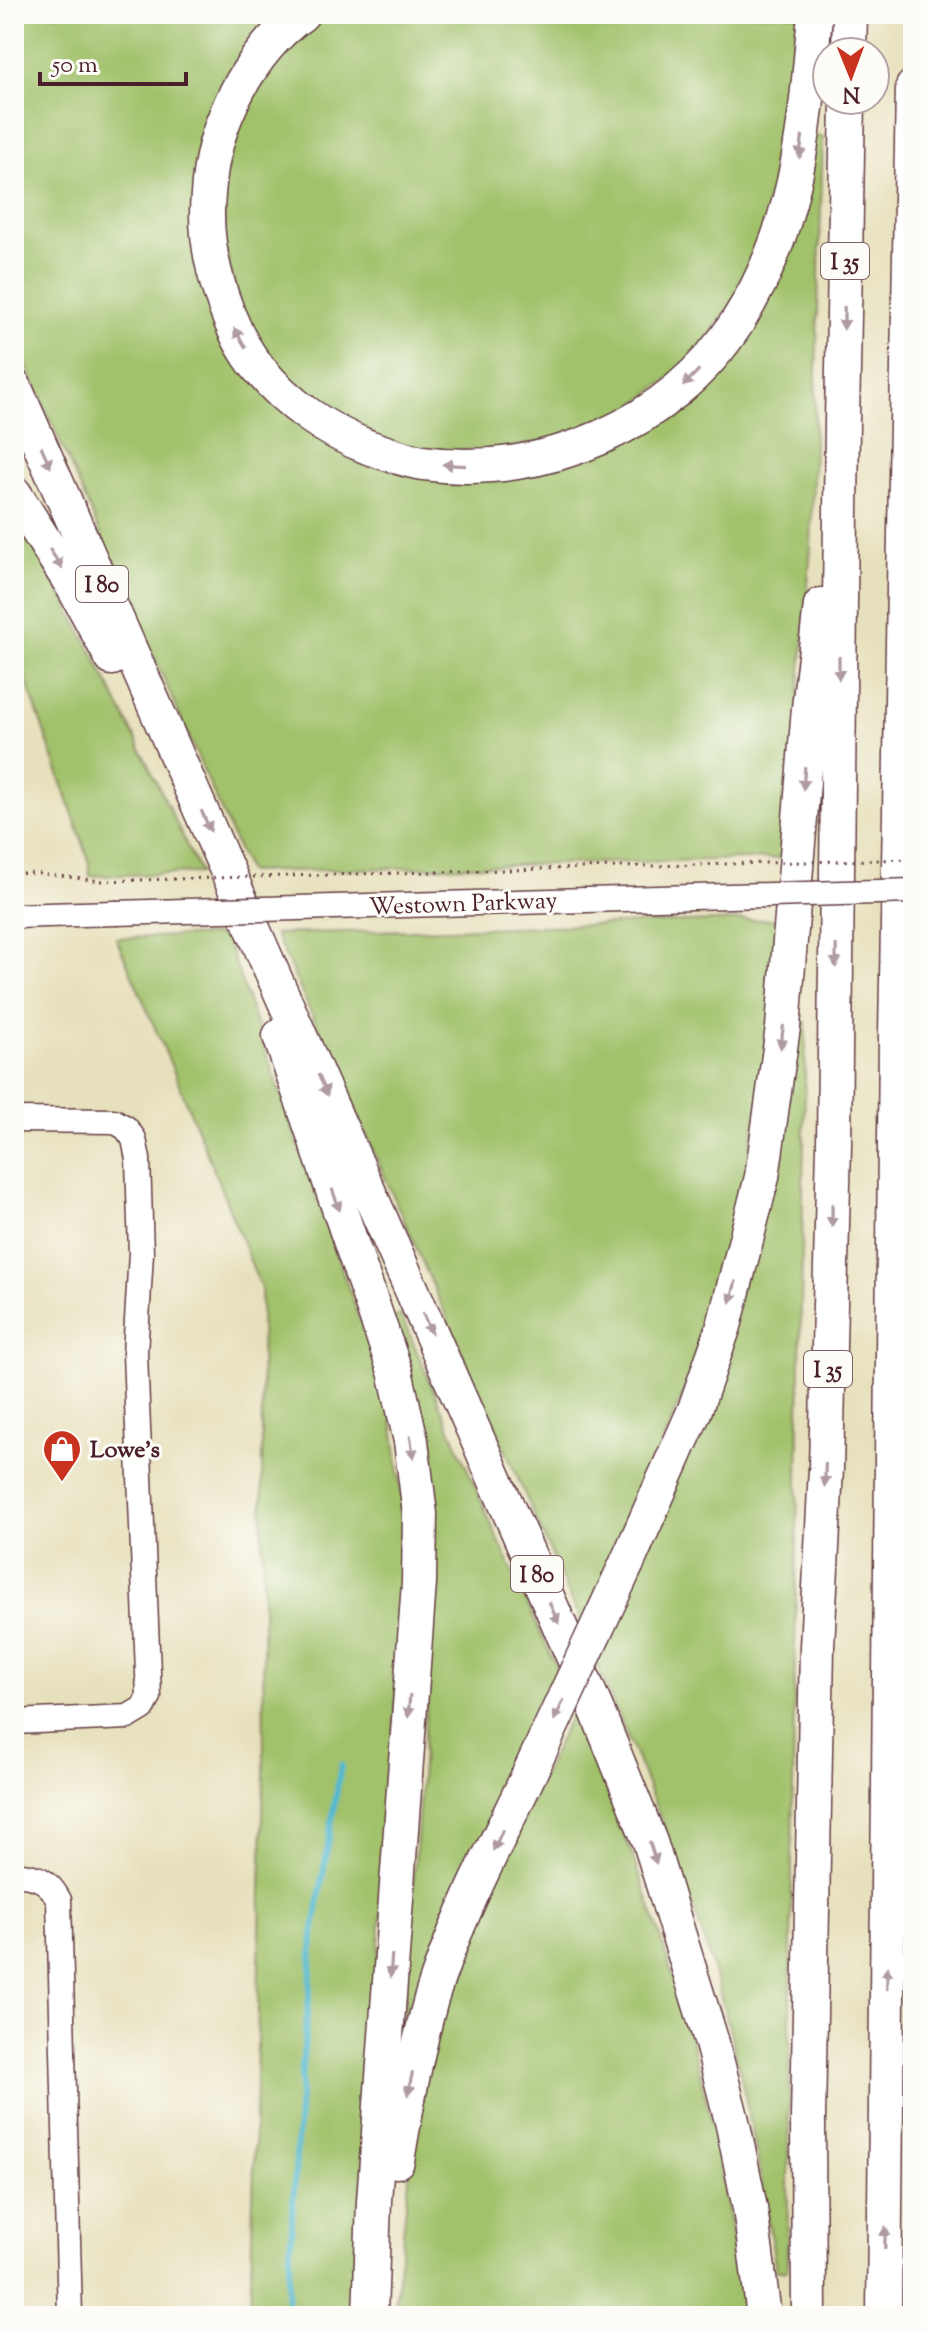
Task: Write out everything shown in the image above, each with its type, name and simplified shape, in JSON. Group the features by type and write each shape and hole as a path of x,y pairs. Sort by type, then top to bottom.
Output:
{"highway":[{"path":"302,14 255,62 228,109 211,159 207,216 212,258 232,325 258,369 298,408 345,438 397,457 424,463 476,466 545,457 611,434 685,385 720,345 757,288 774,252 787,213 805,123 815,14"},
{"path":"849,36 850,14"},
{"path":"884,2316 897,1018 913,87"},
{"name":"I 35","path":"809,2316 808,2119 817,1647 826,1468 834,1144 848,116"},
{"name":"I 80","path":"14,386 595,1706 650,1842 712,2043 733,2125 750,2208 764,2316"},
{"path":"373,2316 409,2085 432,1997 464,1912 688,1426 724,1326 741,1266 762,1177 783,1027 809,708 842,422"},
{"path":"14,493 111,654 158,750 189,782"},
{"path":"224,860 293,1075 395,1371 411,1441 420,1514 419,1583 374,2201 373,2316"},
{"path":"892,1578 913,1369"}],"street":[{"name":"Westown Parkway","path":"14,916 913,891"},
{"path":"14,1120 114,1121 126,1128 134,1139 138,1159 141,1253 135,1354 149,1697 143,1708 128,1717 14,1722"},
{"path":"14,1874 42,1880 53,1888 59,1900 70,2316"}],"path":[{"path":"14,874 34,873 101,881 913,859"}],"green space":[{"path":"14,14 287,14 197,190 273,399 472,476 698,388 812,133 823,137 811,547 786,858 248,872 14,336"},
{"path":"327,14 805,14 794,125 755,270 691,361 632,407 564,437 492,451 417,448 381,439 320,408 273,362 241,310 224,244 223,180 240,120 254,93 276,63"},
{"path":"14,515 89,646 200,873 90,876 88,858 14,645"},
{"path":"783,919 778,999 722,1304 583,1626 275,934"},
{"path":"225,935 391,1410 407,1539 353,2316 250,2316 264,1775 261,1288 175,1074 116,938"},
{"path":"790,1021 806,1022 787,2270 776,2271 746,2099 708,1954 664,1827 595,1662 663,1510"},
{"path":"401,1315 560,1676 438,1939 402,2043 428,1682 393,1318"},
{"path":"575,1705 634,1860 685,2018 712,2125 745,2316 394,2316 415,2124 443,2004 468,1940"}],"waterway":[{"path":"286,2316 313,1935 341,1765"}],"place":[{"name":"Lowe's","path":"62,1483"}]}
